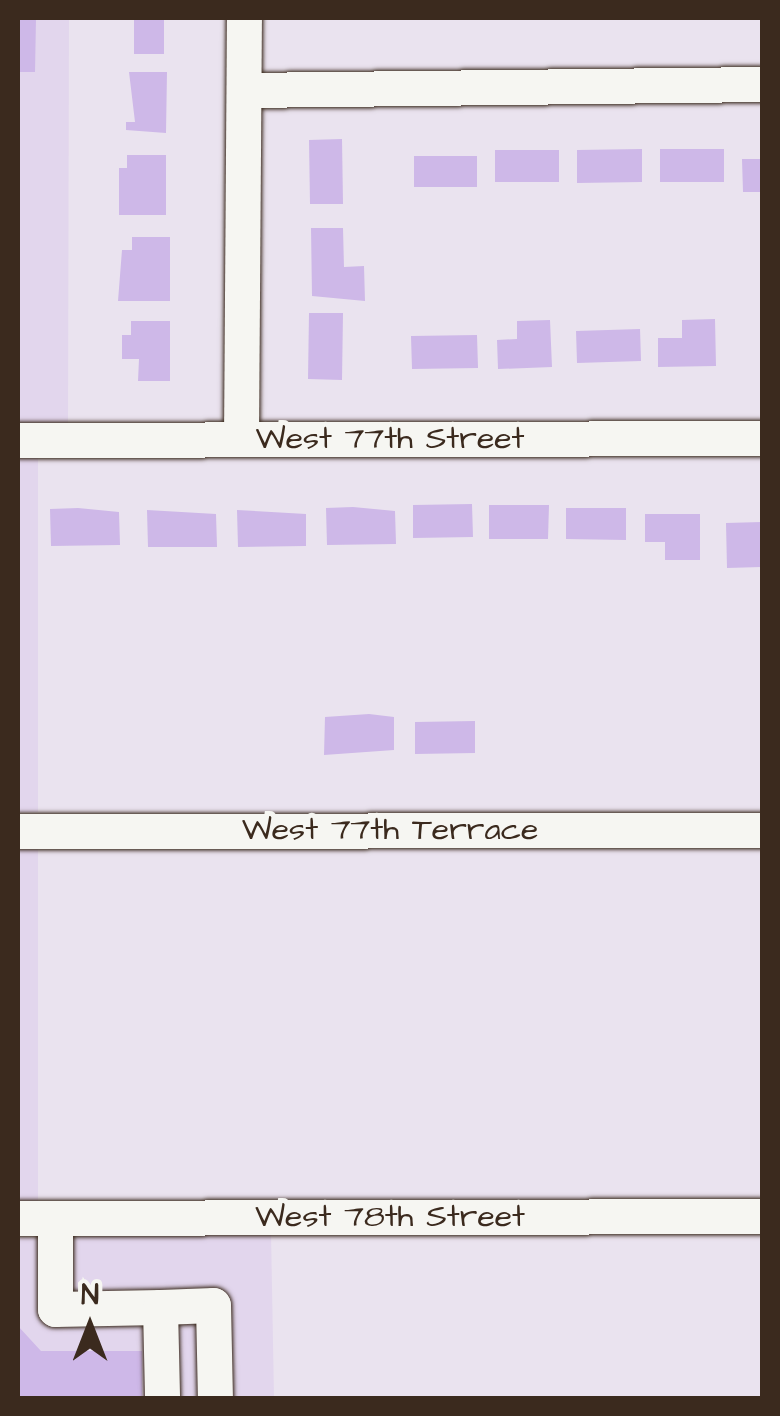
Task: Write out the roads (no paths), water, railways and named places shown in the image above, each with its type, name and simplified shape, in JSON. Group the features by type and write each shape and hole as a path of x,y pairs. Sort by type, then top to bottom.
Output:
{"street":[{"path":"242,439 244,18"},
{"path":"244,90 762,84"},
{"name":"West 77th Street","path":"18,440 762,438"},
{"name":"West 77th Terrace","path":"18,831 762,830"},
{"name":"West 78th Street","path":"18,1218 762,1216"},
{"path":"55,1218 56,1309 213,1305 215,1398"},
{"path":"160,1307 162,1398"}]}
